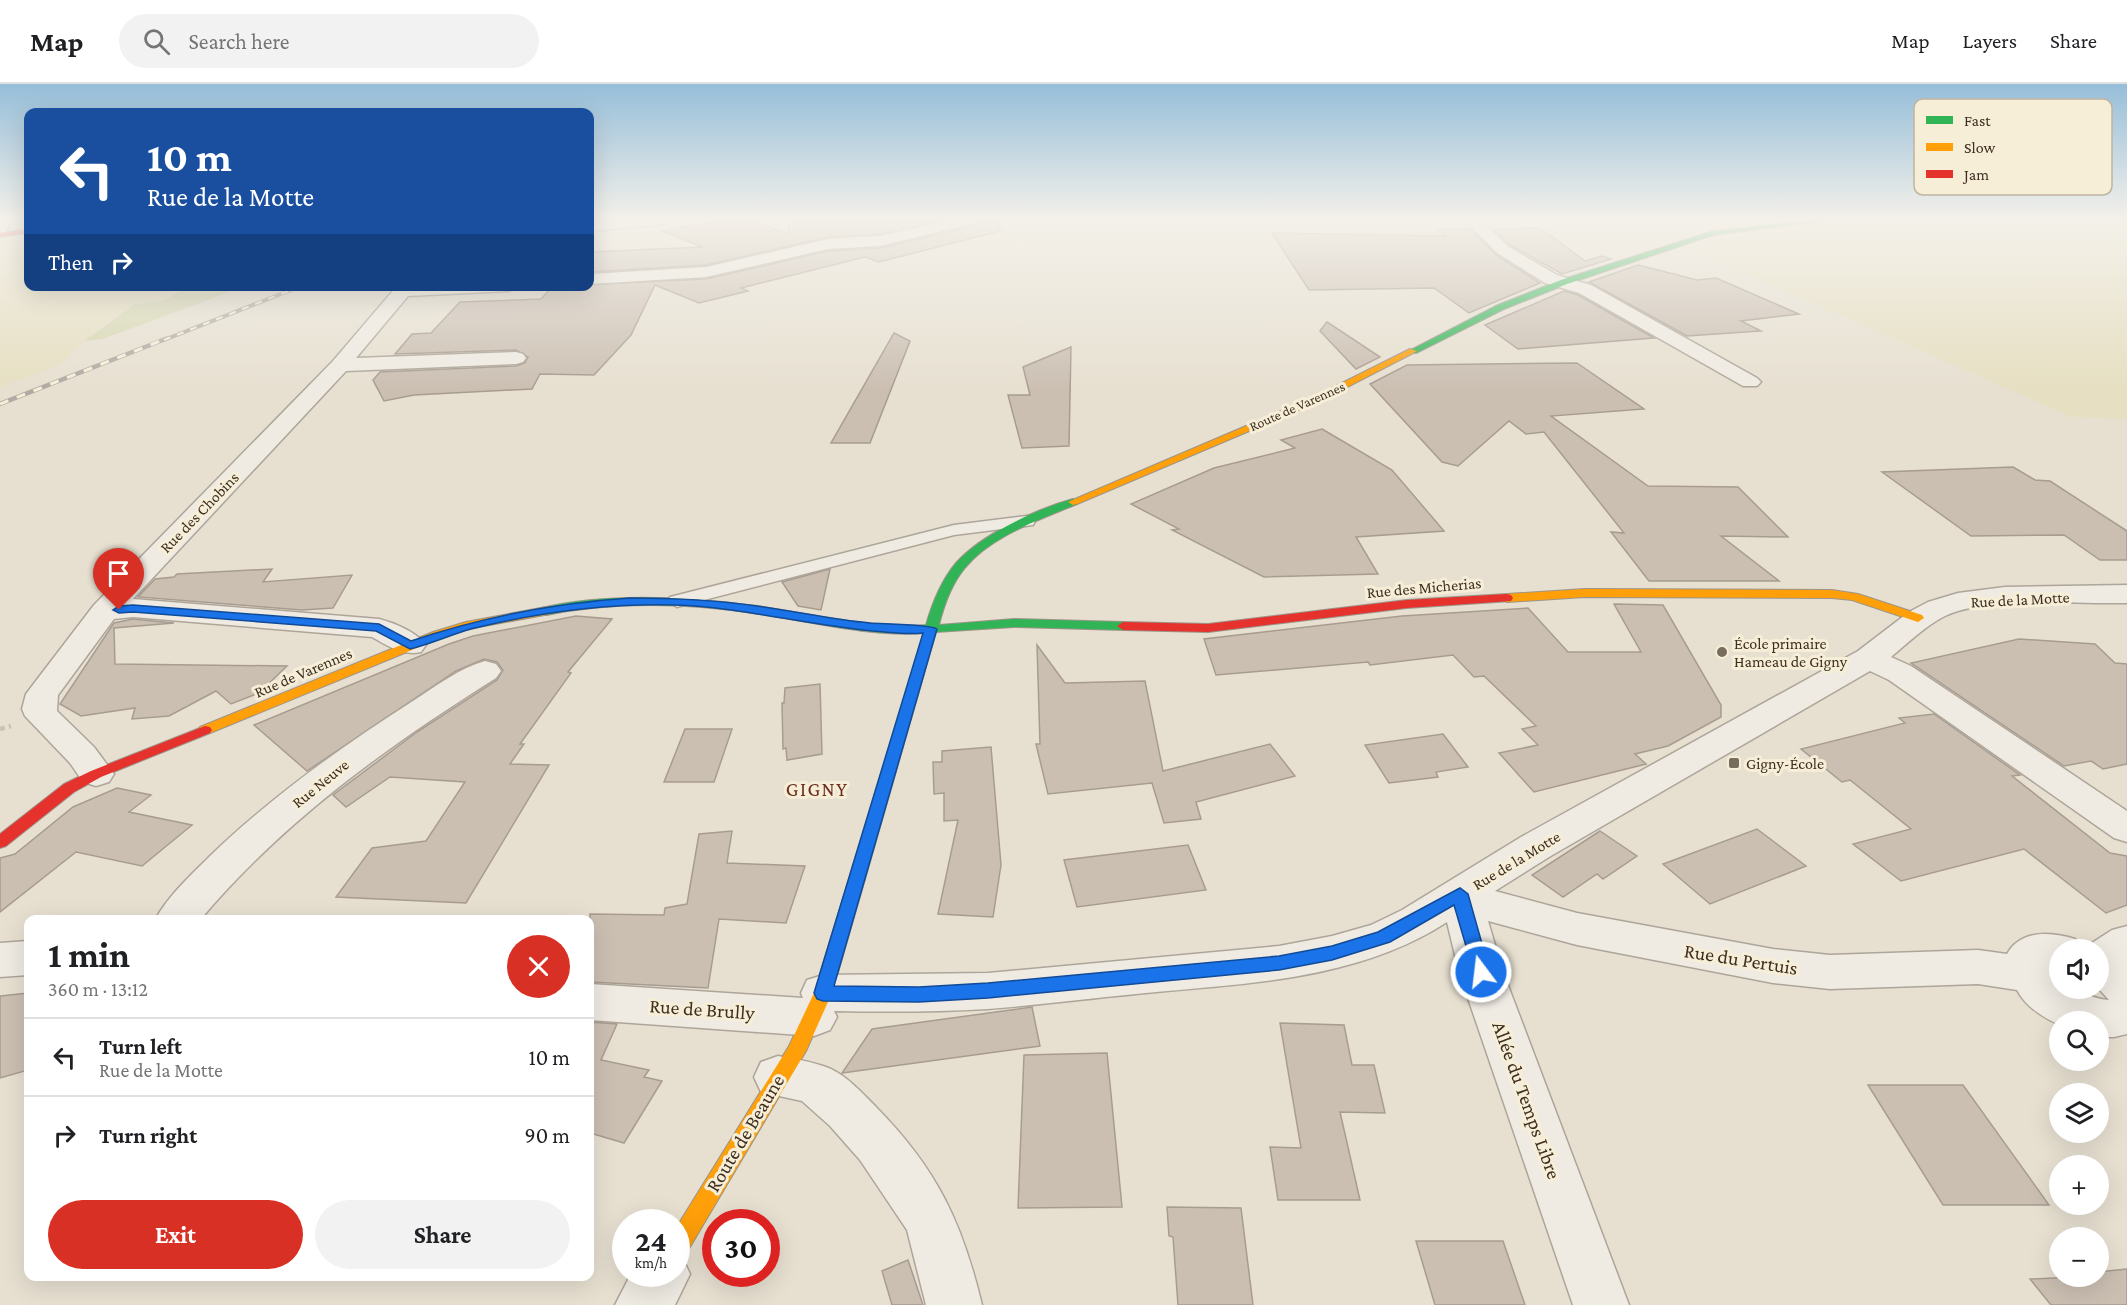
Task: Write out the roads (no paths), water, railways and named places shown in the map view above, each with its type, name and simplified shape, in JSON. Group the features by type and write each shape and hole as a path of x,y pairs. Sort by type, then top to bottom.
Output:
{"street":[{"path":"594,279 629,277"},
{"path":"1548,277 1585,289 1750,382"},
{"name":"Route de Varennes","path":"930,629 939,602 960,566 975,552 1027,521 1317,399 1501,307 1578,277"},
{"name":"Rue des Chobins","path":"96,774 82,755 42,716 39,709 42,694 105,611 340,365 404,291"},
{"path":"340,365 516,357"},
{"name":"Rue des Micherias","path":"930,629 1014,623 1208,628 1407,604 1498,597 1698,592 1832,594 1854,597 1918,618"},
{"name":"Rue de la Motte","path":"818,1005 1279,963 1332,953 1384,937 1535,848 1869,658 1889,645 1918,618 1941,607 1968,600 2127,594"},
{"name":"Rue de Varennes","path":"0,842 69,788 96,774 163,749 410,645 466,626 576,605 675,601 758,610 842,624 915,630 930,629"},
{"path":"105,611 133,608 379,628 410,645"},
{"name":"Route de Beaune","path":"690,1225 778,1077 796,1051 818,1005 930,629"},
{"path":"1869,658 1900,673 2127,829"},
{"name":"Rue Neuve","path":"181,915 239,853 345,763 417,712 485,671"},
{"name":"Rue du Pertuis","path":"1460,894 1505,911 1577,928 1773,966 1830,972 2044,963"},
{"name":"Allée du Temps Libre","path":"1460,894 1481,972 1601,1305"},
{"path":"2109,952 2127,942"},
{"path":"0,960 24,958"},
{"path":"2044,963 2046,995 2060,1004 2092,1017 2125,1013 2116,978 2109,973"},
{"name":"Rue de Brully","path":"594,1002 818,1005"},
{"path":"778,1077 817,1085 850,1115 894,1167 926,1213 946,1270 954,1305"},
{"path":"643,1305 654,1287"}],"lane":[{"path":"675,601 954,530 1027,521"}],"railway":[{"path":"164,340 288,291"},
{"path":"0,404 168,338"}],"place":[{"name":"École primaire Hameau de Gigny","path":"1722,652"},
{"name":"Gigny-École","path":"1734,763"}],"district":[{"name":"GIGNY","path":"817,789"}]}
